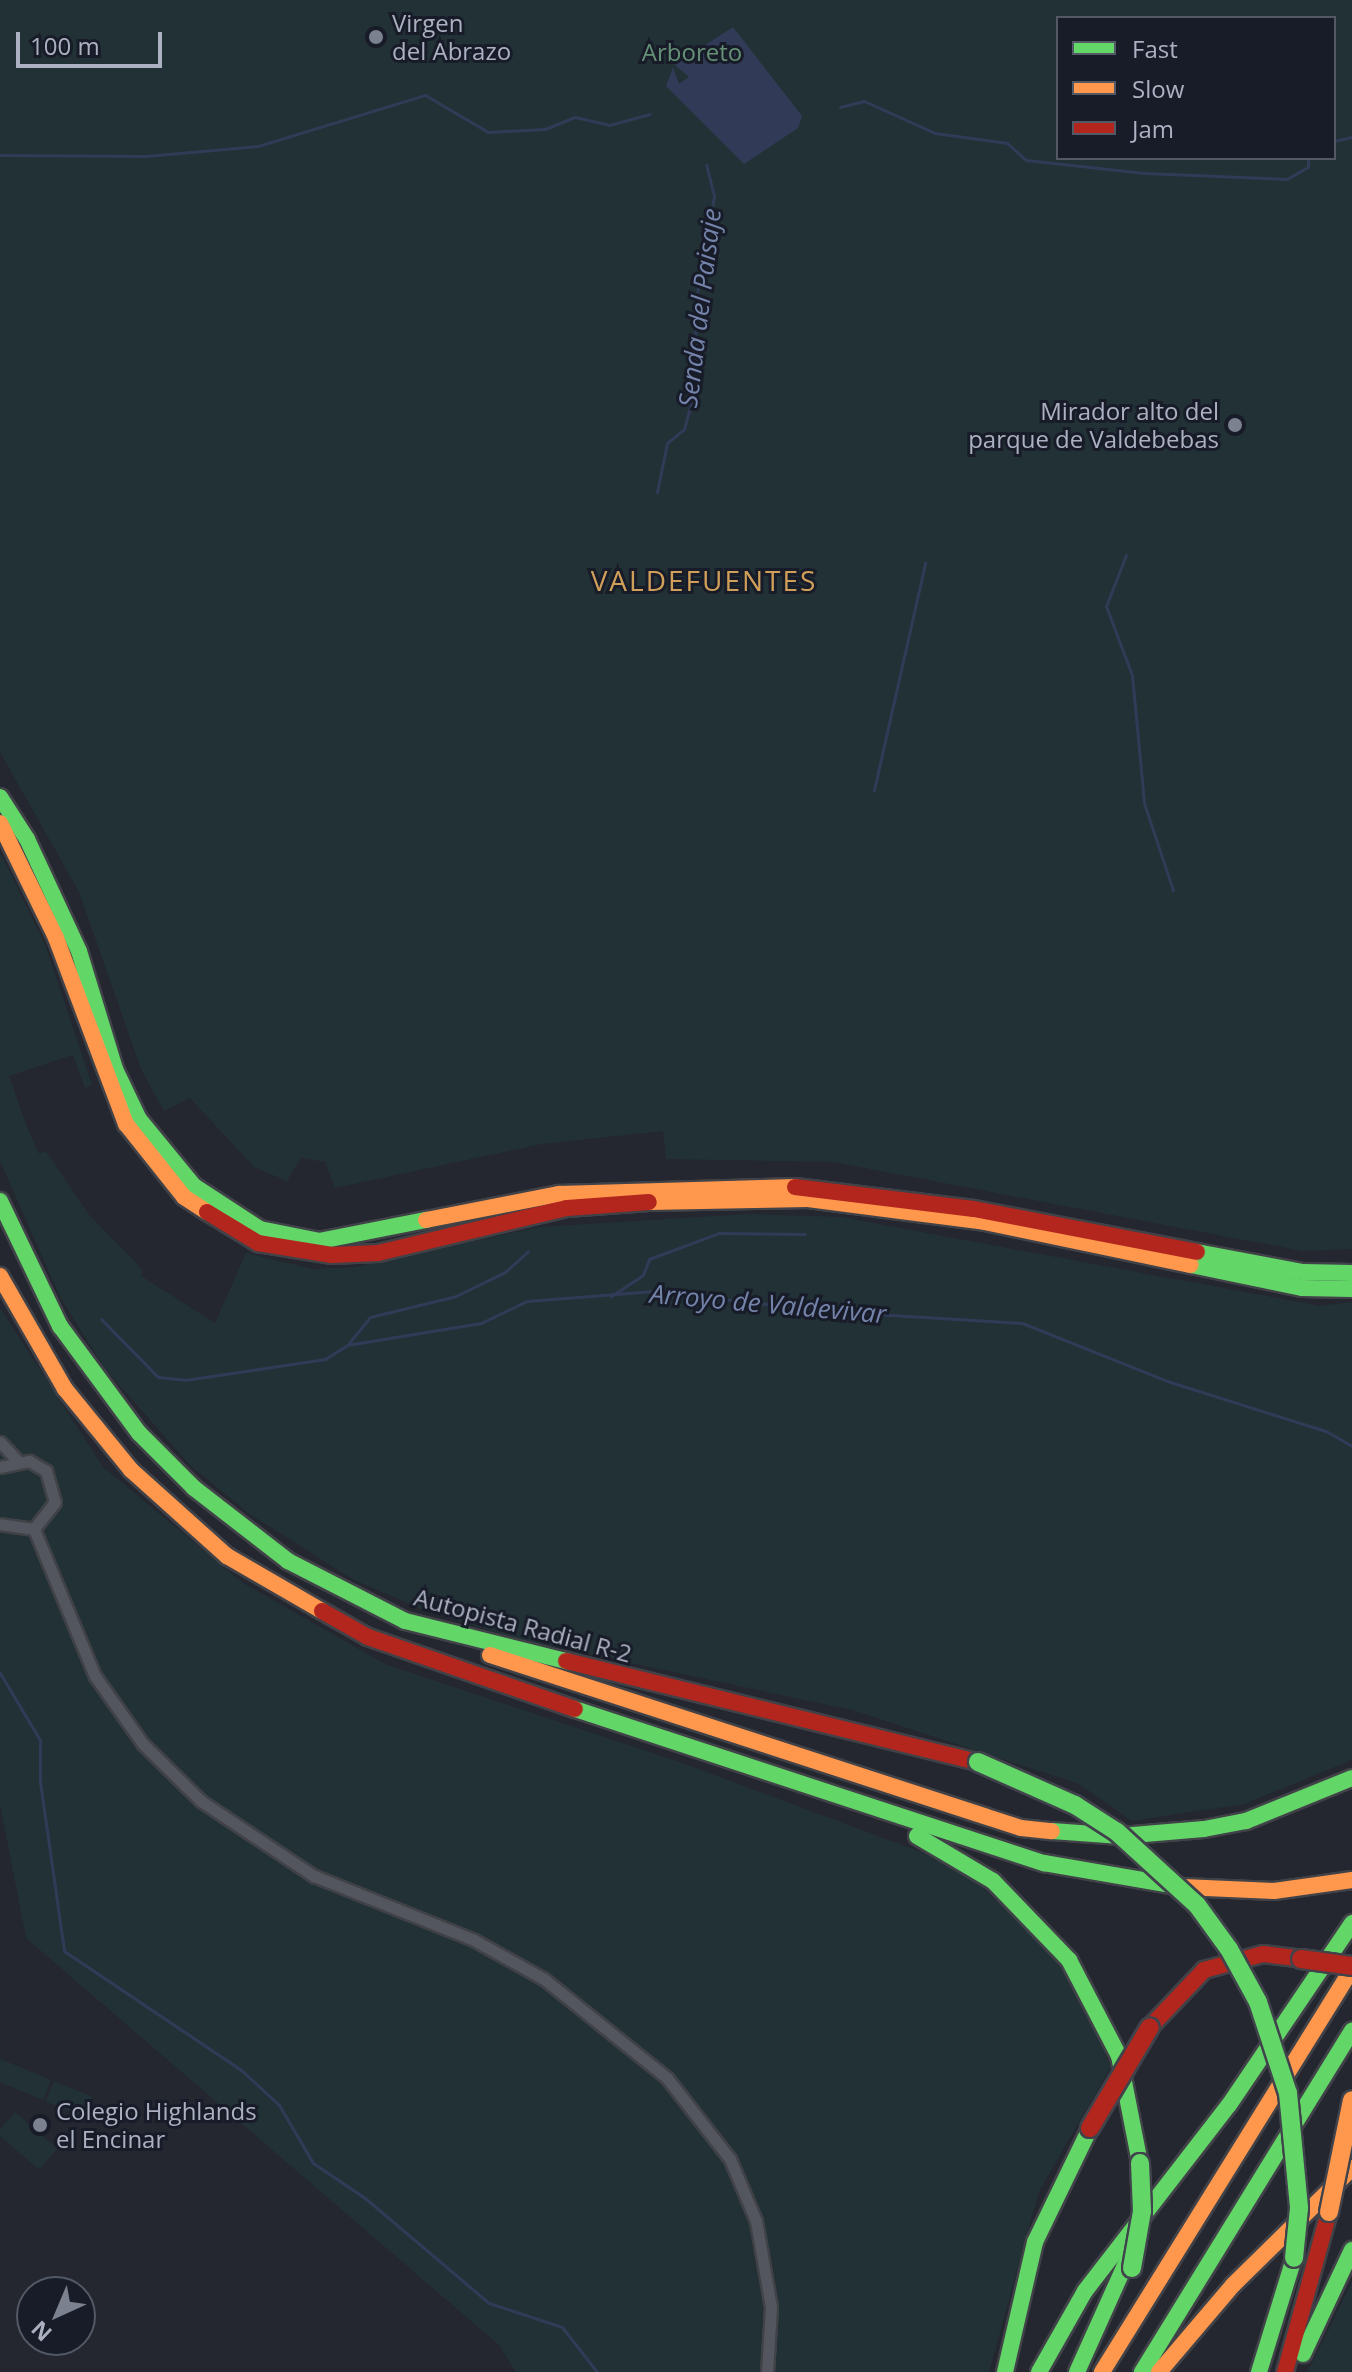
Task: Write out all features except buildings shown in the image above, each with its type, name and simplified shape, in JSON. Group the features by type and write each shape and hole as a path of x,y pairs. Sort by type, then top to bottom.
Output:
{"main road":[{"path":"0,797 27,839 79,951 115,1069 139,1119 194,1186 260,1229 319,1241 559,1194 697,1185 809,1187 974,1209 1292,1270 1352,1273"},
{"path":"0,823 56,938 92,1047 126,1124 184,1197 258,1243 332,1255 378,1253 567,1208 697,1198 808,1199 985,1222 1302,1288 1352,1289"},
{"name":"Autopista Radial R-2","path":"0,1201 60,1326 139,1433 194,1488 288,1561 405,1621 978,1762 1075,1805 1117,1832 1197,1905 1229,1949 1258,2002 1288,2093 1299,2208 1294,2258 1259,2372"},
{"path":"0,1276 40,1352 90,1424 183,1519 278,1590 425,1661 735,1765 1093,1874 1199,1890 1317,1888 1352,1880"},
{"path":"405,1621 503,1659 1021,1828 1121,1836 1204,1829 1291,1806 1352,1778"},
{"path":"735,1765 940,1847 1021,1905 1069,1960 1103,2017 1127,2084 1140,2163 1142,2211 1129,2265 1090,2372"},
{"path":"1039,2372 1100,2270 1229,2105 1352,1923"},
{"path":"1005,2372 1035,2242 1090,2128 1150,2027 1204,1970 1263,1954 1352,1967 1102,2372"},
{"path":"1142,2372 1352,2030"},
{"path":"1285,2372 1329,2212 1352,2100"},
{"path":"1159,2372 1233,2285 1352,2168"},
{"path":"1294,2372 1352,2250"},
{"path":"1077,2372 1129,2265"}],"street":[{"path":"0,1442 18,1461 46,1471 54,1482 49,1517 34,1529 0,1524"},
{"path":"0,1467 18,1461"},
{"path":"34,1529 95,1676 143,1744 201,1801 314,1876 474,1940 544,1979 623,2037 674,2086 730,2159 756,2221 771,2307 767,2372"}],"green space":[{"name":"Arboreto","path":"0,0 1352,0 1352,1249 1303,1251 833,1162 666,1159 663,1131 542,1144 335,1188 325,1162 301,1158 287,1181 254,1167 190,1098 164,1111 141,1069 79,892 0,752"},
{"path":"0,852 45,944 92,1085 85,1088 73,1055 9,1076 39,1154 46,1151 90,1216 143,1270 141,1276 215,1323 246,1253 313,1269 355,1267 539,1227 747,1214 841,1217 1320,1306 1352,1302 1352,1760 1244,1804 1132,1821 1079,1784 852,1710 513,1638 424,1610 354,1580 248,1513 190,1465 105,1369 60,1297 0,1161"},
{"path":"0,1308 103,1467 243,1583 385,1664 677,1761 926,1854 974,1880 1049,1949 1082,1999 1111,2067 1039,2191 989,2372 516,2372 499,2345 26,1938 0,1804"},
{"path":"0,2059 51,2080 43,2100 0,2082"},
{"path":"54,2081 93,2097 85,2117 46,2101"},
{"path":"15,2112 57,2149 39,2170 0,2136 0,2129"},
{"path":"1352,2282 1352,2372 1307,2372 1315,2357"}],"water":[{"path":"733,27 802,116 798,128 744,164 666,86 673,67 679,84 689,77 675,65"}],"waterway":[{"path":"0,155 146,156 258,146 425,95 488,132 545,129 575,117 609,125 650,114"},
{"path":"840,107 864,101 935,133 1007,143 1026,160 1144,173 1287,179 1308,167 1308,160"},
{"path":"1336,141 1352,137"},
{"name":"Senda del Paisaje","path":"657,492 667,443 684,429 696,385 695,306 714,196 706,165"},
{"path":"1126,555 1106,606 1132,675 1144,803 1173,890"},
{"path":"874,790 925,563"},
{"path":"611,1296 643,1275 649,1259 719,1233 805,1234"},
{"path":"349,1343 370,1317 456,1296 505,1272 528,1251"},
{"name":"Arroyo de Valdevivar","path":"101,1319 158,1377 185,1380 325,1359 347,1345 481,1323 527,1301 654,1291 826,1311 1022,1323 1167,1381 1326,1431 1352,1446"},
{"path":"0,1673 40,1740 40,1782 64,1951 241,2070 279,2105 313,2163 365,2198 489,2303 562,2327 597,2372"}],"traffic: fast":[{"path":"0,797 27,839 79,951 115,1069 139,1119 194,1186 260,1229 319,1241 426,1220"},
{"path":"0,1201 60,1326 139,1433 194,1488 288,1561 405,1621 566,1661"},
{"path":"1197,1252 1303,1272 1352,1273"},
{"path":"1191,1265 1302,1288 1352,1289"},
{"path":"575,1709 1044,1863 1183,1887"},
{"path":"978,1762 1075,1805 1117,1832 1197,1905 1229,1949 1258,2002 1288,2093 1299,2208 1294,2258"},
{"path":"1052,1831 1121,1836 1204,1829 1246,1821 1352,1778"},
{"path":"917,1836 993,1881 1069,1960 1119,2056 1140,2163"},
{"path":"1039,2372 1085,2291 1229,2105 1352,1923"},
{"path":"1142,2372 1352,2030"},
{"path":"1005,2372 1035,2242 1090,2128"},
{"path":"1132,2268 1142,2211 1140,2163"},
{"path":"1303,2354 1352,2250"},
{"path":"1259,2372 1294,2258"},
{"path":"1077,2372 1126,2263"}],"traffic: slow":[{"path":"0,823 56,938 126,1124 184,1197 207,1212"},
{"path":"426,1220 559,1194 795,1187"},
{"path":"649,1202 808,1199 985,1222 1191,1265"},
{"path":"0,1276 65,1389 131,1470 227,1556 322,1611"},
{"path":"490,1655 1021,1828 1052,1831"},
{"path":"1183,1887 1274,1891 1352,1880"},
{"path":"1102,2372 1352,1969"},
{"path":"1329,2212 1352,2100"},
{"path":"1159,2372 1233,2285 1352,2168"}],"traffic: jam":[{"path":"795,1187 974,1209 1197,1252"},
{"path":"207,1212 258,1243 332,1255 378,1253 567,1208 649,1202"},
{"path":"322,1611 368,1637 575,1709"},
{"path":"566,1661 978,1762"},
{"path":"1150,2027 1204,1970 1263,1954 1301,1959"},
{"path":"1301,1959 1352,1966"},
{"path":"1090,2128 1150,2027"},
{"path":"1285,2372 1329,2212"}],"place":[{"name":"Virgen del Abrazo","path":"376,37"},
{"name":"Mirador alto del parque de Valdebebas","path":"1235,425"},
{"name":"Colegio Highlands el Encinar","path":"40,2125"}],"district":[{"name":"VALDEFUENTES","path":"704,580"}]}
